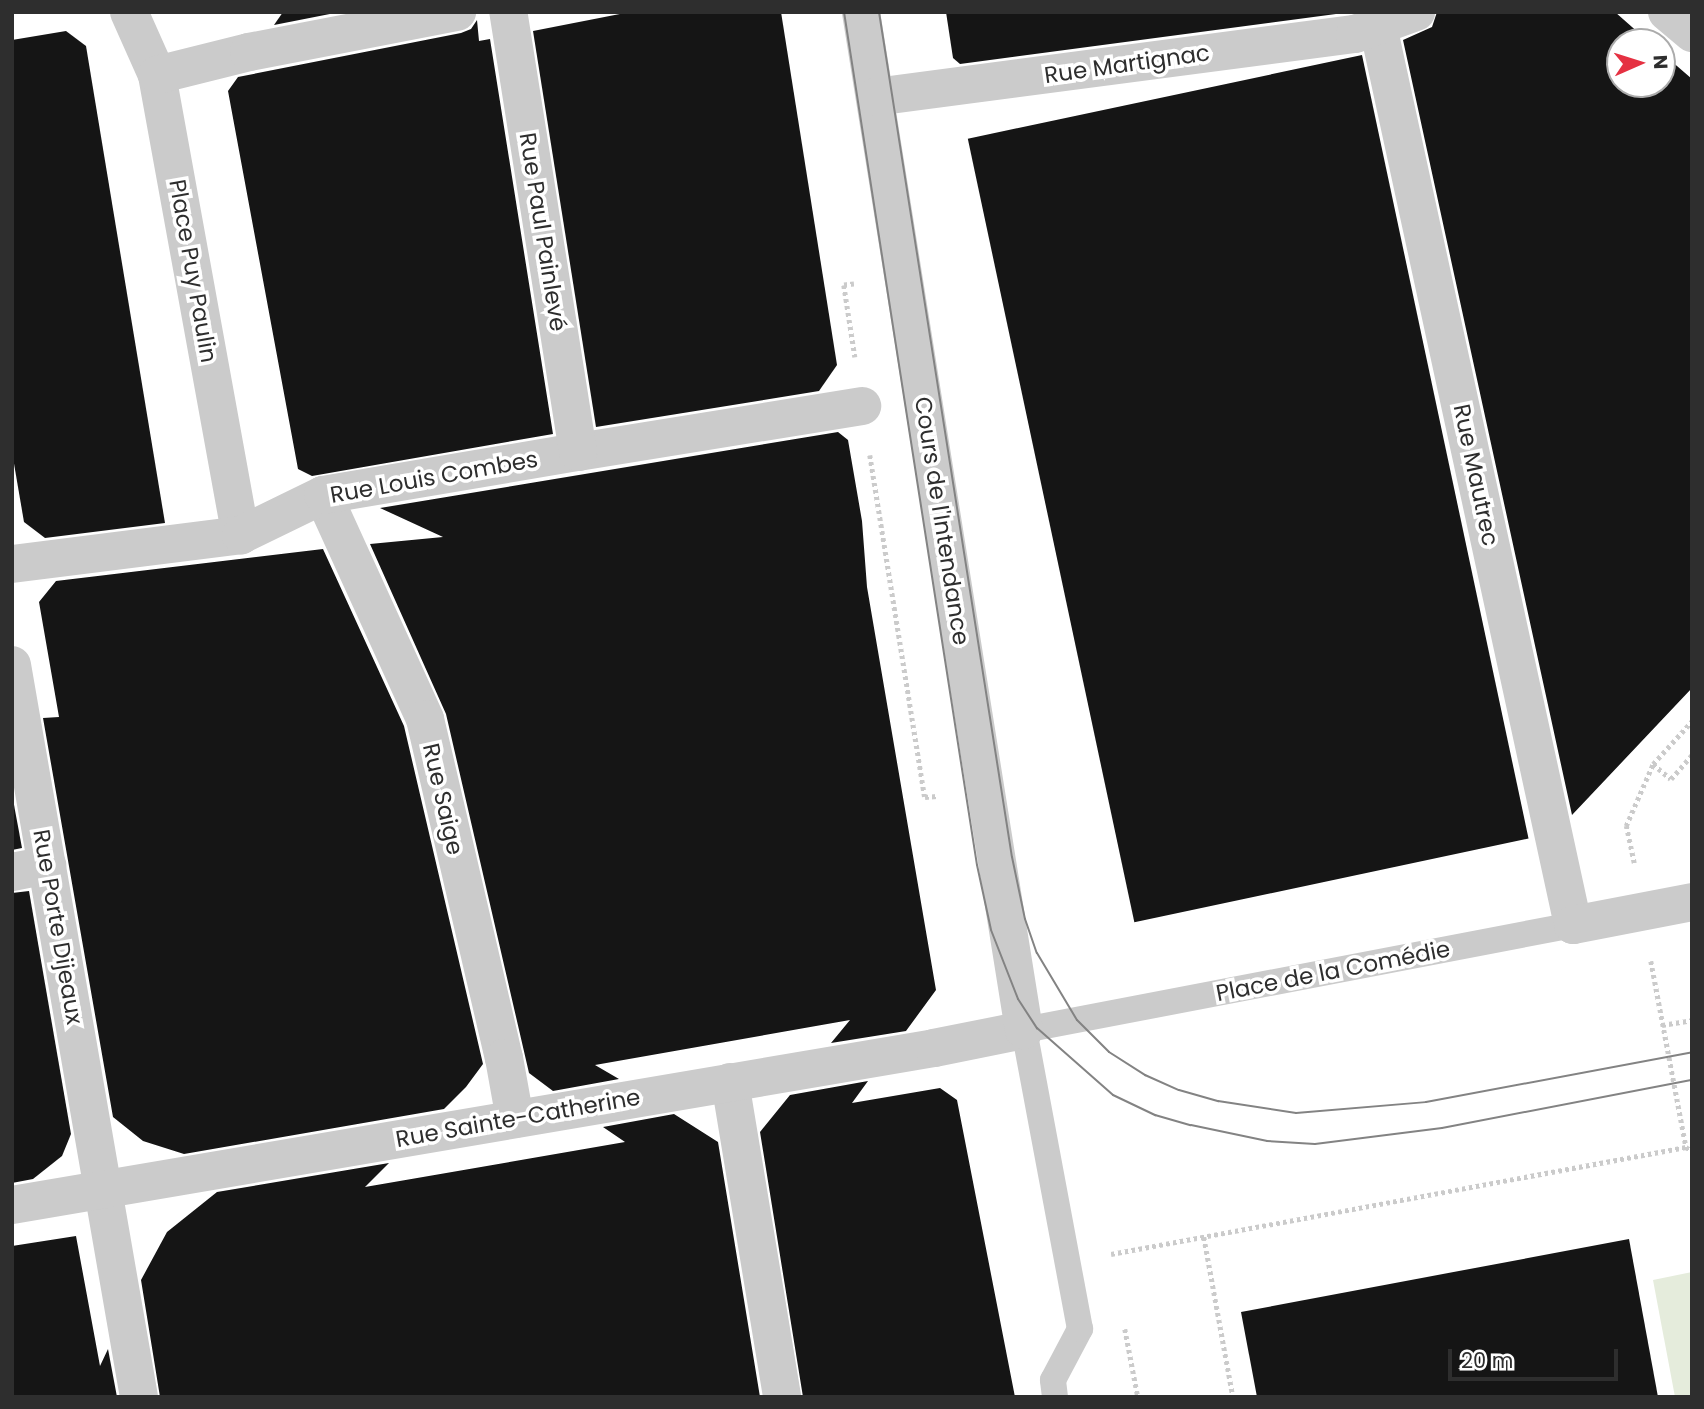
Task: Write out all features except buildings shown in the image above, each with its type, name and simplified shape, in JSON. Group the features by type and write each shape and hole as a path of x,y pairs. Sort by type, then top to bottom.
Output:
{"street":[{"name":"Place Puy Paulin","path":"129,12 157,75 241,535"},
{"path":"157,75 249,52 457,12"},
{"name":"Rue Paul Painlevé","path":"508,12 578,452"},
{"name":"Cours de l'Intendance","path":"861,12 1024,1030"},
{"name":"Rue Martignac","path":"875,97 1355,34 1416,12"},
{"path":"1667,12 1692,33"},
{"name":"Rue Mautrec","path":"1378,26 1573,925"},
{"name":"Rue Louis Combes","path":"12,564 241,535 323,495 862,406"},
{"name":"Rue Saige","path":"323,495 425,719 504,1058 515,1118"},
{"name":"Rue Porte Dijeaux","path":"13,675 30,868 103,1189 139,1397"},
{"name":"Place de la Comédie","path":"1573,925 1692,902"},
{"name":"Rue Sainte-Catherine","path":"12,1205 1024,1030"},
{"path":"730,1082 782,1397"}],"lane":[{"name":"Place de la Comédie","path":"1024,1030 1573,925"},
{"path":"1024,1030 1080,1329 1052,1380 1055,1397"}],"path":[{"path":"862,282 844,285 862,406 925,797 944,794"},
{"path":"1686,1147 1626,826 1653,764 1692,721"},
{"path":"1653,764 1671,779 1692,755"},
{"path":"1662,1025 1692,1020"},
{"path":"1111,1254 1686,1147 1692,1151"},
{"path":"1204,1237 1233,1397"}],"green space":[{"path":"1692,1272 1692,1397 1675,1397 1653,1280"}],"tram line":[{"path":"844,12 977,865 991,930 1018,999 1037,1028 1113,1095 1155,1115 1267,1141 1315,1144 1442,1128 1692,1080"},
{"path":"879,12 1012,857 1025,919 1037,953 1077,1020 1109,1052 1145,1075 1179,1090 1218,1101 1296,1113 1426,1102 1692,1052"}]}
